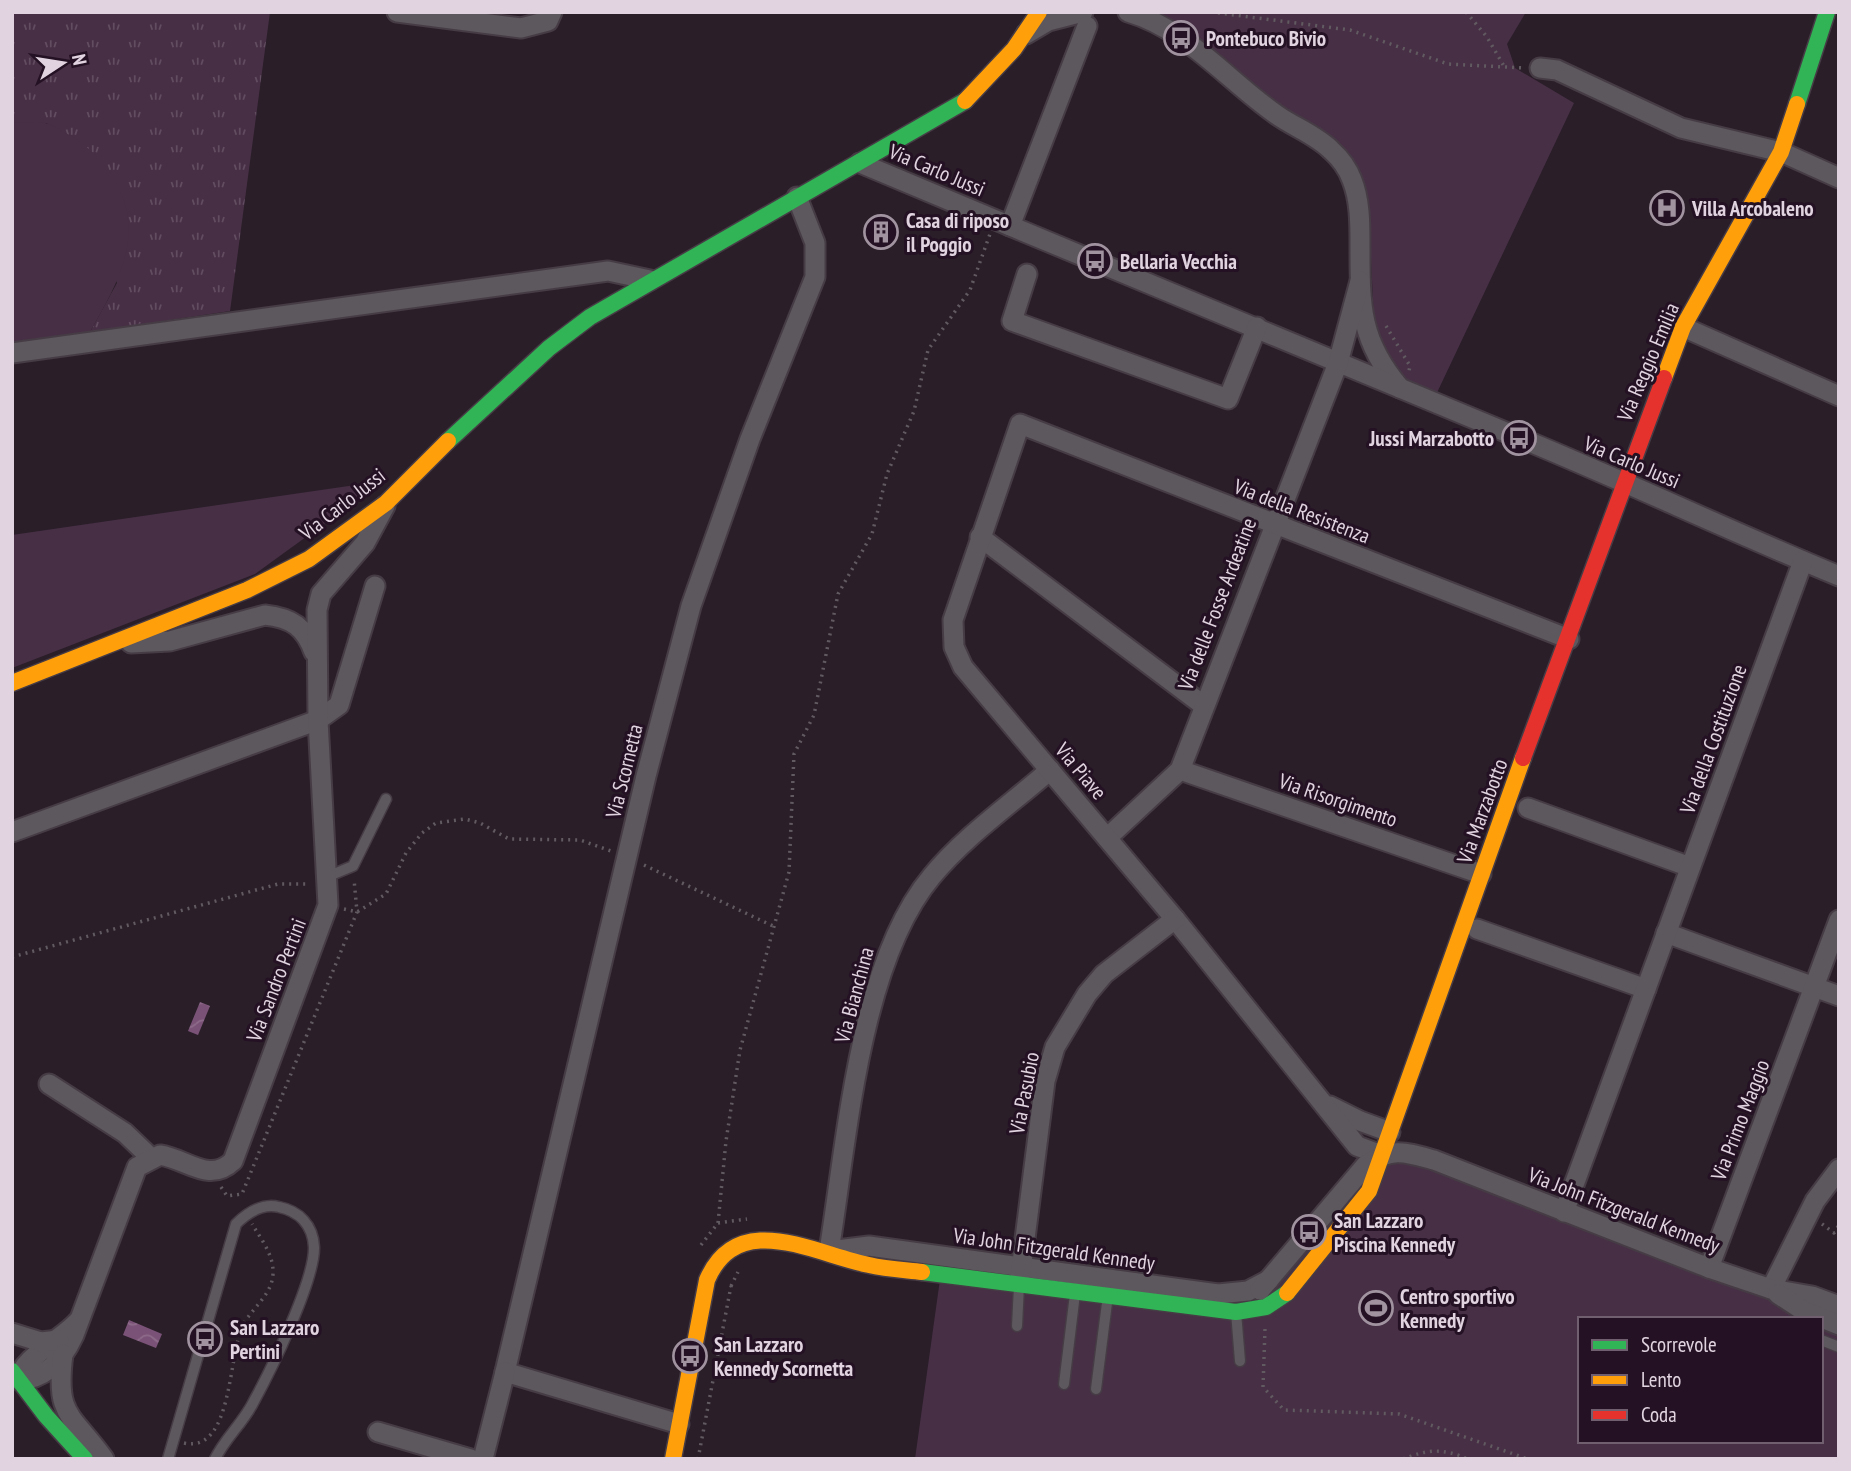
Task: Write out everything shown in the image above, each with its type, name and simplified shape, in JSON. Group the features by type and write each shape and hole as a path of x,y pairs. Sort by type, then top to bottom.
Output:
{"street":[{"path":"397,12 521,28 548,22 552,12"},
{"path":"860,163 963,103 990,77 1025,35 1039,12"},
{"name":"Via Carlo Jussi","path":"1128,12 1162,25 1181,38 1278,116 1330,148 1342,161 1352,180 1358,201 1360,281 1365,331 1380,364 1406,394"},
{"name":"Via Reggio Emilia","path":"1623,482 1683,327 1781,152 1827,12"},
{"path":"1003,223 1085,19 1048,20 1025,35"},
{"path":"1540,68 1557,71 1681,128 1781,152 1839,178"},
{"name":"Via Carlo Jussi","path":"12,682 119,643 282,575 386,503 458,431 549,348 650,279 860,163 1257,327 1406,394 1623,482 1839,576"},
{"name":"Via Scornetta","path":"484,1459 627,857 691,606 750,439 815,277 815,243 797,197"},
{"path":"12,354 608,271 650,279"},
{"path":"1027,274 1012,321 1228,399 1257,327"},
{"name":"Via Carlo Jussi","path":"1338,363 1360,281"},
{"path":"1683,327 1839,396"},
{"name":"Via delle Fosse Ardeatine","path":"1107,838 1180,770 1272,524 1338,363"},
{"name":"Via della Resistenza","path":"1020,424 1569,639"},
{"name":"Via Piave","path":"1020,424 953,620 954,647 963,667 1175,919 1357,1146 1381,1155"},
{"name":"Via Marzabotto","path":"1381,1155 1481,874 1569,639 1623,482"},
{"name":"Via Sandro Pertini","path":"209,1172 218,1172 233,1161 328,905 329,880 318,720 317,610 321,594 365,543 386,503"},
{"path":"980,537 1203,705"},
{"name":"Via della Costituzione","path":"1564,1212 1803,561"},
{"path":"12,832 318,720 339,705 375,586"},
{"name":"Via Sandro Pertini","path":"119,643 170,641 265,615 278,617 302,627 316,657"},
{"name":"Via Bianchina","path":"829,1251 860,1062 883,962 899,926 931,877 949,857 1050,770"},
{"name":"Via Risorgimento","path":"1180,770 1481,874"},
{"path":"1528,808 1690,867"},
{"name":"Via Pasubio","path":"1020,1275 1045,1081 1055,1047 1079,1006 1104,975 1175,919"},
{"name":"Via Primo Maggio","path":"1709,1268 1839,920"},
{"path":"1477,929 1646,989"},
{"path":"1666,933 1839,996"},
{"path":"49,1084 125,1133 150,1157"},
{"name":"Via Piave","path":"1326,1104 1390,1132"},
{"name":"Via John Fitzgerald Kennedy","path":"1236,1312 1269,1280 1353,1178 1381,1155 1399,1152 1434,1160 1709,1268 1771,1289 1812,1296 1839,1306"},
{"name":"Via John Fitzgerald Kennedy","path":"673,1459 707,1280 718,1258 735,1246 759,1241 779,1241 829,1251 869,1246 1020,1275 1075,1290 1236,1312 1266,1307 1289,1292 1369,1191 1381,1155"},
{"path":"16,1376 42,1375 80,1319 137,1167 150,1157 167,1156 209,1172"},
{"path":"1771,1289 1810,1211 1839,1169"},
{"name":"Via John Fitzgerald Kennedy","path":"1020,1275 1218,1294 1248,1291 1269,1280"},
{"name":"Via John Fitzgerald Kennedy","path":"1771,1289 1804,1311 1819,1317"},
{"path":"12,1333 62,1347"},
{"path":"62,1347 61,1402 70,1419 104,1459"},
{"path":"505,1372 679,1424"},
{"path":"16,1376 46,1416 85,1459"},
{"path":"378,1433 471,1459"}],"lane":[{"path":"329,880 353,866 386,799"},
{"path":"168,1459 171,1441 205,1339 236,1224 246,1213 272,1205 301,1216 311,1230 313,1263 254,1403 215,1459"},
{"path":"1017,1326 1020,1275"},
{"path":"1064,1384 1075,1290"},
{"path":"1096,1389 1108,1295"},
{"path":"1236,1312 1240,1361"}],"path":[{"path":"1211,12 1350,30 1448,64 1540,68"},
{"path":"1466,12 1487,37 1505,68"},
{"path":"718,1223 726,1141 740,1050 789,872 794,754 814,715 838,594 872,534 887,474 914,411 928,349 970,290 1003,223"},
{"path":"1380,315 1410,366 1406,394"},
{"path":"328,905 357,912 386,894 406,853 422,833 436,823 464,819 480,823 509,839 580,840 627,857 774,926"},
{"path":"171,1441 194,1446 205,1440 219,1424 228,1400 233,1348 244,1323 264,1298 273,1275 269,1252 246,1213 242,1194 357,912 353,866"},
{"path":"12,957 278,884 329,880"},
{"path":"209,1172 227,1196 242,1194"},
{"path":"1815,1233 1820,1222 1834,1233 1839,1225"},
{"path":"1265,1325 1263,1387 1284,1410 1399,1414 1528,1459"},
{"path":"1403,1459 1426,1450 1454,1453 1468,1459"}],"green space":[{"path":"12,12 270,12 230,311 90,332 117,283 47,123 12,123"},
{"path":"1155,12 1526,12 1507,44 1515,68 1574,103 1434,399 1387,372 1375,343 1370,238 1363,201 1349,164"},
{"path":"12,123 47,124 79,141 105,165 122,196 129,230 127,248 112,292 90,332 12,342"},
{"path":"383,481 255,574 12,668 12,535"},
{"name":"Centro sportivo Kennedy","path":"1379,1146 1839,1316 1839,1459 915,1459 942,1265 1239,1299 1306,1235 1357,1157"}],"water":[{"path":"200,1002 210,1006 198,1035 188,1031"},
{"path":"129,1320 162,1334 156,1348 123,1335"}],"traffic: fast":[{"path":"1797,104 1827,12"},
{"path":"448,441 549,348 590,317 965,101"},
{"path":"922,1272 1236,1312 1266,1307 1287,1293"},
{"path":"12,1371 46,1416 85,1459"}],"traffic: slow":[{"path":"965,101 1014,49 1039,12"},
{"path":"1664,378 1683,327 1781,152 1797,104"},
{"path":"12,683 247,590 309,559 386,503 448,441"},
{"path":"1287,1293 1369,1191 1523,758"},
{"path":"673,1459 707,1280 721,1258 738,1246 757,1241 779,1241 869,1265 922,1272"}],"traffic: jam":[{"path":"1523,758 1664,378"}],"place":[{"name":"Pontebuco Bivio","path":"1181,38"},
{"name":"Villa Arcobaleno","path":"1667,208"},
{"name":"Casa di riposo il Poggio","path":"881,232"},
{"name":"Bellaria Vecchia","path":"1095,261"},
{"name":"Jussi Marzabotto","path":"1519,438"},
{"name":"San Lazzaro Piscina Kennedy","path":"1309,1232"},
{"name":"Centro sportivo Kennedy","path":"1376,1308"},
{"name":"San Lazzaro Pertini","path":"205,1339"},
{"name":"San Lazzaro Kennedy Scornetta","path":"690,1356"}]}
